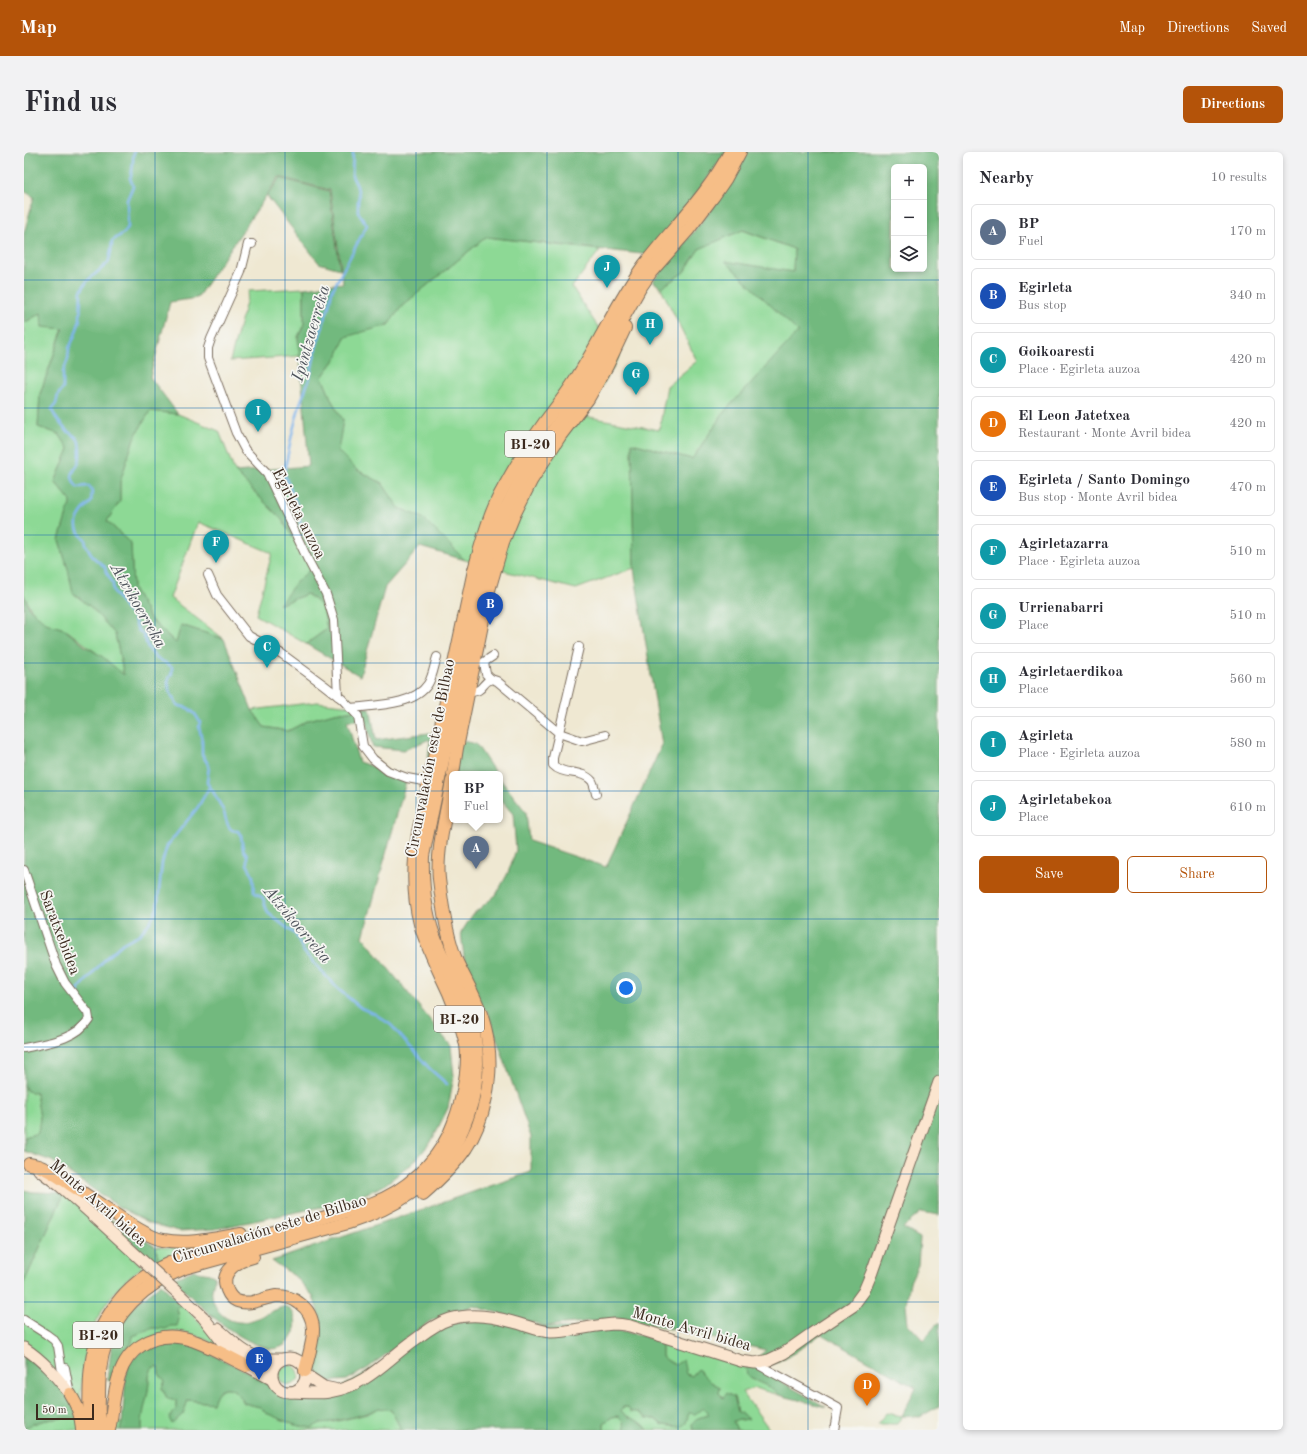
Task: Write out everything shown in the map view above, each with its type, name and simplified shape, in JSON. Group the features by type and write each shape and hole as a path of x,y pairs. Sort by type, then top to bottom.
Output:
{"main road":[{"name":"Circunvalación este de Bilbao","path":"89,1430 90,1371 97,1339 104,1322 123,1294 150,1272 162,1266 204,1251 310,1222 374,1202 391,1194 403,1187 422,1172 440,1149 448,1134 461,1099 465,1076 466,1047 454,1005 423,934 418,917 414,894 415,856 418,833 474,570 486,529 503,489 528,447 574,383 599,343 631,284 652,254 703,194 730,152"},
{"name":"Circunvalación este de Bilbao","path":"99,1430 98,1400 104,1351 117,1321 127,1306 150,1285 185,1268 370,1216 389,1207 419,1187 433,1174 455,1146 469,1112 472,1099 476,1066 474,1035 464,1002 438,945 430,923 426,907 423,872 425,844 474,612 494,537 514,491 526,470 586,384 632,300 654,268 703,211 720,188 740,152"},
{"path":"733,166 742,159 745,152"},
{"path":"454,771 489,590 503,542 531,480 560,436 588,399 607,366 631,315 646,288 654,268"},
{"path":"306,1373 314,1329 313,1321 305,1307 296,1300 276,1296 249,1303 237,1301 230,1295 225,1285 228,1271 239,1262 299,1242 373,1221 389,1214 420,1196 445,1175 467,1147 479,1124 488,1086 490,1070 488,1043 480,1013 455,955 444,911 439,879 440,852 449,799"},
{"path":"26,1164 38,1165 52,1172 126,1222 150,1236 162,1240 178,1242 196,1241 310,1222"},
{"path":"299,1242 320,1231"},
{"path":"109,1430 119,1375 124,1363 130,1354 149,1340 169,1336 193,1340 247,1366"},
{"path":"70,1394 81,1416 82,1430"}],"street":[{"name":"Egirleta auzoa","path":"252,244 248,244 241,272 211,338 208,348 208,358 236,433 245,450 267,474 326,594 334,620 338,696"},
{"path":"208,574 217,595 249,636 282,654 338,696 358,716 363,746 373,759 388,771 407,778 429,782"},
{"path":"579,647 553,758 553,766 557,770 584,775 592,782 596,794"},
{"path":"489,654 484,662 486,674 559,733 582,741 605,735"},
{"path":"350,708 399,702 417,696 429,682 437,657"},
{"path":"468,692 478,691 487,681 491,679"},
{"name":"Saratxebidea","path":"24,870 56,965 65,983 88,1013 89,1019 76,1033 61,1039 24,1048"},
{"name":"Monte Avril bidea","path":"290,1392 320,1393 350,1387 367,1378 408,1344 434,1326 450,1319 472,1316 492,1317 514,1322 537,1330 551,1332 615,1324 630,1326 741,1361 755,1363 769,1360 784,1353 853,1306 864,1290 872,1272 939,1082"},
{"name":"Monte Avril bidea","path":"26,1164 51,1179 98,1220 203,1317 241,1348 253,1356 264,1359 283,1359"},
{"name":"Monte Avril bidea","path":"203,1317 224,1344 247,1366 273,1380"},
{"path":"24,1320 54,1340 58,1346 62,1372 60,1381"},
{"path":"24,1348 38,1357 70,1394"},
{"path":"60,1356 66,1372 70,1394"},
{"path":"306,1373 301,1387 290,1392 285,1392 278,1388 273,1380 273,1372 276,1364 283,1359 288,1358 297,1360 303,1366 306,1373 324,1387 339,1390"},
{"path":"755,1363 838,1408 834,1430"}],"green space":[{"path":"24,152 727,152 651,255 486,237 402,306 388,325 345,337 337,357 322,377 332,401 343,420 338,451 357,470 382,483 399,508 423,518 465,560 420,547 385,587 360,676 306,644 327,629 323,607 307,594 279,605 296,582 312,568 282,520 235,472 309,466 298,337 304,324 304,288 343,283 330,190 279,177 197,298 170,302 150,377 178,414 150,411 134,438 120,482 120,501 107,521 131,544 133,588 151,620 176,643 181,625 224,639 252,710 264,727 288,731 309,720 334,713 370,708 376,740 429,733 476,744 494,771 449,771 449,776 427,768 430,739 404,750 373,747 365,719 347,721 359,762 407,778 363,937 451,1046 454,1076 448,1108 431,1142 413,1163 383,1186 346,1202 215,1229 179,1231 150,1223 119,1207 52,1161 24,1151 25,1137 38,1133 40,1118 36,1093 27,1091 24,1085 24,594 29,608 46,623 64,629 85,646 103,657 124,675 115,634 92,608 73,593 68,569 59,540 71,501 55,482 69,449 59,434 38,427 40,394 63,329 42,327 41,313 24,323 24,233 34,197 24,191"},
{"path":"744,152 939,152 939,1215 921,1212 903,1228 920,1238 918,1265 910,1282 906,1304 908,1324 923,1340 939,1322 939,1406 920,1417 902,1416 916,1388 821,1334 794,1353 773,1364 757,1368 826,1407 779,1395 768,1386 747,1376 746,1368 766,1350 620,1318 546,1326 473,1306 430,1321 368,1368 347,1380 324,1382 316,1371 315,1355 321,1339 321,1321 313,1296 296,1277 272,1261 531,1172 531,1137 487,1011 477,1002 465,964 461,933 473,914 496,895 508,873 516,850 513,814 503,802 503,783 526,812 529,841 606,867 662,745 634,569 632,443 692,459 724,412 798,332 725,261 793,272 794,249 743,230 699,249 684,272 661,288 653,281 713,208"},
{"path":"280,178 329,191 340,269 319,263 267,196"},
{"path":"742,230 794,249 793,272 726,262 799,332 724,412 692,459 632,443 634,568 576,589 465,560 423,518 398,508 382,483 357,470 337,451 343,420 332,401 322,377 337,357 345,336 388,325 402,306 486,237 600,250 572,287 594,321 620,356 584,416 659,430 667,386 697,361 661,288 684,272 699,249"},
{"path":"304,288 304,324 298,337 300,356 230,361 249,291"},
{"path":"41,313 63,328 40,394 38,427 59,434 69,449 55,482 71,501 59,540 68,569 73,593 92,608 115,634 124,676 66,630 48,624 38,618 30,607 24,594 24,323"},
{"path":"150,411 178,414 219,431 235,472 282,520 312,568 280,604 307,594 323,607 327,629 306,644 256,615 272,553 198,522 170,598 224,639 181,625 176,643 151,620 133,588 131,544 107,521 120,501 120,482 134,438"},
{"path":"317,702 370,708 334,713 309,720 288,731 264,727 252,710"},
{"path":"24,1085 27,1091 36,1093 40,1118 38,1133 25,1137 24,1141"},
{"path":"24,1190 33,1192 64,1193 24,1283"},
{"path":"64,1193 143,1267 124,1282 108,1300 96,1321 88,1344 84,1362 79,1418 36,1365 24,1357 24,1283"},
{"path":"84,1199 112,1220 156,1247 158,1257 154,1263"},
{"path":"209,1245 154,1263 158,1257 156,1247 185,1248"},
{"path":"194,1270 215,1277 212,1291 213,1301 223,1316 233,1321 249,1321 286,1306 293,1312 296,1322 290,1340 280,1347 274,1349 267,1348 241,1337 228,1328 204,1309 173,1279"},
{"path":"161,1284 182,1305 177,1307 179,1319 177,1326 171,1326 166,1329 153,1328 133,1336 132,1342 114,1371 111,1382 107,1379 111,1351 118,1329 127,1311"},
{"path":"182,1305 206,1328 225,1351 203,1338 182,1332 169,1332 124,1354 132,1342 133,1336 146,1330 154,1328 168,1328 172,1325 179,1319 177,1307"},
{"path":"474,1320 622,1332 662,1342 662,1357 675,1365 683,1360 686,1374 692,1376 698,1369 711,1382 720,1387 719,1393 723,1398 726,1393 734,1397 738,1412 749,1419 733,1421 737,1430 693,1430 692,1424 698,1418 709,1415 703,1408 695,1414 689,1413 686,1423 681,1427 663,1425 655,1419 647,1418 639,1412 631,1412 628,1407 623,1407 621,1411 624,1414 642,1423 648,1430 626,1430 624,1429 623,1421 618,1416 612,1417 604,1423 604,1430 399,1430 400,1427 391,1410 379,1408 358,1416 322,1423 312,1428 295,1425 266,1413 260,1407 244,1403 234,1390 227,1388 219,1391 213,1403 188,1400 183,1414 172,1424 169,1418 176,1409 176,1400 167,1398 162,1388 165,1381 159,1374 158,1366 152,1368 150,1375 142,1420 142,1430 120,1430 122,1423 126,1375 129,1363 146,1346 182,1340 269,1382 272,1387 279,1392 287,1395 328,1396 441,1325"},
{"path":"662,1342 746,1368 747,1376 768,1386 776,1392 779,1395 754,1388 742,1392 770,1430 737,1430 733,1421 748,1419 738,1412 734,1397 724,1398 719,1393 720,1387 711,1382 698,1369 692,1376 686,1374 662,1357"},
{"path":"24,1357 36,1365 63,1389 79,1418 51,1419 38,1422 24,1428"},
{"path":"285,1365 293,1365 299,1371 299,1379 293,1385 285,1385 279,1379 279,1371"},
{"path":"158,1366 159,1374 165,1381 162,1388 167,1398 176,1399 176,1409 169,1418 180,1415 188,1400 213,1403 219,1391 230,1388 240,1396 244,1403 260,1407 266,1413 295,1425 312,1428 320,1422 334,1422 367,1414 379,1408 391,1410 400,1427 399,1430 142,1430 142,1420 150,1375 152,1368"},
{"path":"622,1407 628,1407 647,1418 655,1419 663,1425 681,1427 689,1412 703,1408 709,1415 698,1418 692,1424 693,1430 648,1430 642,1423 624,1414 621,1411"},
{"path":"886,1413 902,1416 897,1424 877,1424"},
{"path":"618,1416 623,1421 624,1428 626,1430 604,1430 604,1423 612,1417"},
{"path":"79,1418 122,1423 120,1430 24,1430 24,1428 44,1420"}],"waterway":[{"name":"Atxikoerreka","path":"134,152 130,178 133,186 127,200 128,227 125,232 112,241 108,263 87,281 81,291 80,320 69,348 68,359 63,372 63,388 58,395 56,404 52,409 59,423 75,436 79,442 80,459 72,478 77,487 89,486 92,491 91,502 80,515 78,520 78,530 85,539 86,545 93,557 105,567 106,572 113,583 113,590 126,610 133,616 138,630 143,634 148,648 156,658 172,667 172,673 168,683 171,694 177,704 188,708 195,714 200,722 199,726 202,741 202,754 209,766 207,783 223,810 228,826 230,829 238,831 241,836 243,849 247,855 247,864 253,875 254,892 263,898 268,913 296,935 304,952 338,989 361,1008 375,1014 391,1025 430,1069 447,1084"},
{"name":"Ipintzaerreka","path":"301,527 298,508 284,473 292,434 300,404 310,377 316,348 332,291 367,225 358,212 359,196 357,186 352,176 353,152"},
{"path":"79,992 78,990 107,957 123,943 140,934 150,922 157,909 162,863 167,846 198,807 210,786"}],"place":[{"name":"Agirletabekoa","path":"607,288"},
{"name":"Agirletaerdikoa","path":"650,345"},
{"name":"Urrienabarri","path":"636,395"},
{"name":"Agirleta","path":"258,432"},
{"name":"Agirletazarra","path":"216,563"},
{"name":"Egirleta","path":"490,625"},
{"name":"Goikoaresti","path":"267,668"},
{"name":"BP","path":"476,869"},
{"name":"Egirleta / Santo Domingo","path":"259,1380"},
{"name":"El Leon Jatetxea","path":"867,1406"}]}
